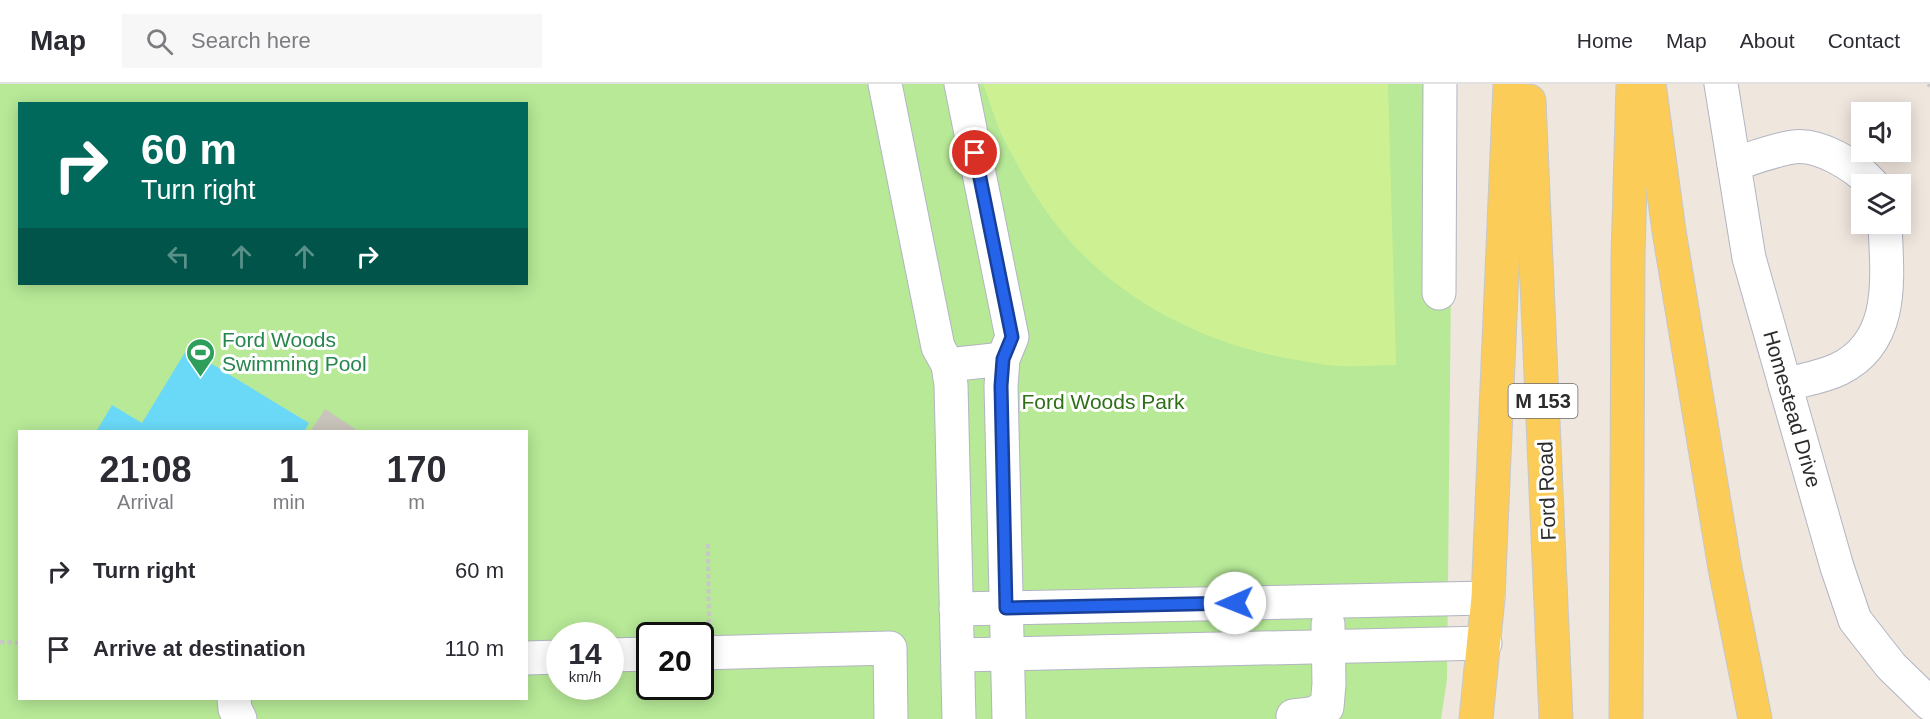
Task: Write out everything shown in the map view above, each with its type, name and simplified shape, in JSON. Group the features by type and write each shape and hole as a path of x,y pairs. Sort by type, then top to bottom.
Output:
{"main road":[{"path":"1476,719 1488,598 1510,84"},
{"name":"Ford Road","path":"1528,84 1556,719"},
{"path":"1626,719 1628,256 1633,84"},
{"path":"1649,84 1669,231 1727,580 1755,719"}],"street":[{"path":"885,84 938,347 948,365 951,385 960,719"},
{"path":"961,84 1012,337 1003,359 1001,386 1009,719"},
{"path":"1433,273 1440,84"},
{"name":"Homestead Drive","path":"1721,84 1749,258 1837,567 1855,620 1891,666 1930,704"},
{"path":"1734,164 1795,146 1813,148 1849,164 1862,174"},
{"path":"1785,385 1836,370 1854,360 1872,339 1883,314 1886,292 1885,234"},
{"path":"948,365 1003,359"},
{"path":"956,609 1488,598"},
{"path":"1293,716 1311,714 1327,707 1329,684 1327,601"},
{"path":"958,655 1485,643"},
{"path":"714,652 890,648 891,719"},
{"path":"528,658 546,657"},
{"path":"234,700 235,709 240,719"}],"path":[{"path":"706,622 708,544"},
{"path":"0,642 18,643"}],"green space":[{"name":"Ford Woods Park","path":"0,84 1453,84 1447,679 1441,719 0,719"},
{"path":"983,84 1388,84 1396,365 1333,366 1273,356 1204,334 1171,319 1140,300 1110,279 1083,255 1043,206 1006,143"}],"water":[{"name":"Ford Woods Swimming Pool","path":"187,349 309,423 305,430 97,430 112,405 142,423"}],"building":[{"path":"325,409 357,430 311,430"}],"place":[{"name":"Ford Woods Swimming Pool","path":"201,378"}],"route":[{"path":"975,153 1012,337 1003,359 1001,386 1006,608 1235,603"}]}
